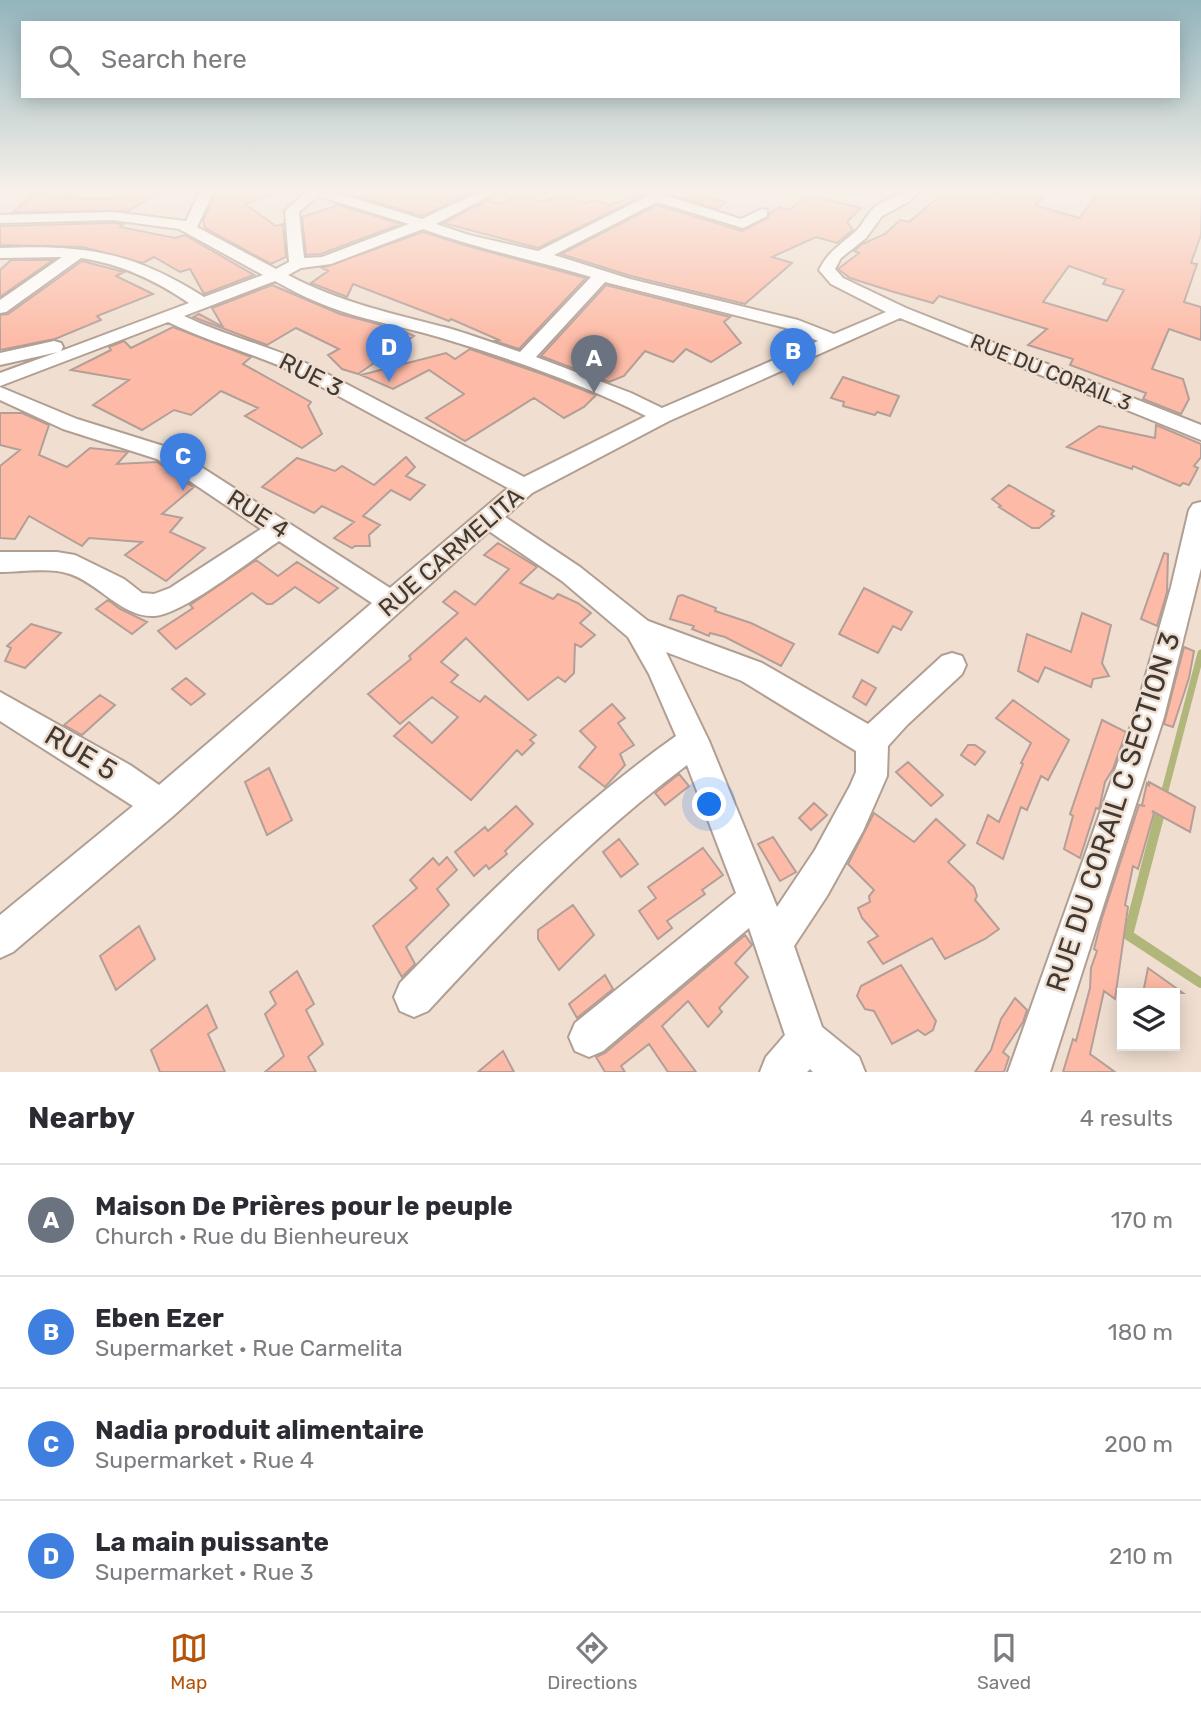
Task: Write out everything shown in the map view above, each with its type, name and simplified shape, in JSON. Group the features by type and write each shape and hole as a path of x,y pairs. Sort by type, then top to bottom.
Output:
{"street":[{"path":"214,241 309,293 368,314 445,333 524,359 624,397 662,416"},
{"path":"295,241 297,264"},
{"path":"0,380 200,302 275,276 297,264 325,261 378,241"},
{"path":"474,241 540,256 601,276 792,324 835,341"},
{"path":"540,256 568,241"},
{"path":"852,241 839,251 827,270 838,281 900,312"},
{"path":"0,253 79,251 107,256 146,269 200,302"},
{"path":"0,308 79,251"},
{"path":"524,359 601,276"},
{"name":"RUE CARMELITA","path":"0,939 160,804 524,487 662,416 900,312"},
{"name":"RUE DU CORAIL 3","path":"900,312 1201,433"},
{"name":"RUE 3","path":"167,315 213,337 271,354 305,370 524,487"},
{"path":"0,359 90,341 96,344"},
{"name":"RUE 4","path":"0,393 70,425 165,454 392,603"},
{"name":"RUE DU CORAIL C SECTION 3","path":"1029,1072 1192,591 1201,510"},
{"path":"488,519 571,574 638,629 752,672 873,744"},
{"path":"0,562 58,562 75,565 115,586 136,603 156,605 179,595 280,528"},
{"path":"638,629 661,668 694,741 774,943 807,1040 844,1072"},
{"path":"774,943 799,907 851,817 872,773 873,744 891,722 952,665"},
{"name":"RUE 5","path":"0,705 119,776 160,804"},
{"path":"414,997 517,889 570,839 653,770 694,741"},
{"path":"589,1037 756,899"},
{"path":"781,1072 807,1040"}],"building":[{"path":"0,241 195,241 254,275 204,294 190,269 180,272 154,257 143,263 83,247 0,245"},
{"path":"229,241 285,241 286,257 271,264"},
{"path":"305,241 356,241 321,254 306,255"},
{"path":"398,241 451,241 586,278 519,349 495,341 499,340 451,319 449,321 353,284 347,297 311,283 328,271 322,268"},
{"path":"512,241 552,241 538,248"},
{"path":"586,241 807,241 772,257 792,263 745,304 631,276 561,254"},
{"path":"869,241 1199,241 1191,263 1197,264 1184,302 1201,307 1201,340 1169,329 1152,369 1183,379 1189,399 1181,414 1143,399 1146,393 1070,365 1073,359 1028,345 1047,329 939,296 933,303 850,278 838,269 859,253 854,251","holes":["1069,266 1106,279 1103,284 1124,290 1107,321 1043,302"]},
{"path":"11,260 53,260 0,297 0,270"},
{"path":"82,261 124,272 116,276 153,294 97,316 101,320 55,339 0,350 0,315 8,314"},
{"path":"272,285 340,314 414,336 358,374 342,369 328,355 339,349 296,328 267,345 193,317 199,314 223,327 212,308"},
{"path":"606,285 730,317 724,322 741,343 711,362 686,349 673,362 645,351 624,376 609,382 541,356"},
{"path":"173,327 251,357 243,364 311,402 308,406 322,434 302,448 245,416 258,408 221,391 191,415 174,410 142,430 93,405 129,380 71,370 111,350 109,347 124,341 131,348"},
{"path":"470,349 596,395 584,407 564,418 534,398 465,441 426,418 464,394 429,370 393,389 361,375 446,353 455,359"},
{"path":"843,377 899,396 890,416 877,412 875,415 843,406 844,402 831,398"},
{"path":"0,413 22,413 49,425 39,455 67,467 90,448 128,452 117,464 157,462 194,487 162,514 182,518 170,532 205,548 166,581 125,555 142,542 89,538 82,546 29,516 15,539 0,538 0,466 20,450 0,445"},
{"path":"1156,425 1201,444 1201,457 1194,466 1198,468 1189,485 1183,483 1180,486 1133,466 1132,469 1067,447 1099,426 1155,438"},
{"path":"406,457 415,467 406,476 425,485 410,500 391,490 363,516 380,525 369,535 370,546 352,548 334,538 354,522 322,506 314,513 262,487 297,458 335,471 342,466 374,485"},
{"path":"1009,485 1054,511 1051,514 1054,516 1039,528 1032,528 999,507 1001,506 992,499"},
{"path":"498,543 537,567 520,583 553,599 558,594 578,603 591,613 580,623 595,635 581,647 575,644 574,673 565,682 558,677 528,700 466,638 441,662 458,675 451,682 480,702 485,696 536,735 530,740 534,743 522,755 517,750 471,800 394,736 409,722 432,743 458,717 432,697 400,724 368,694 411,659 409,656 458,613 443,602 455,591 475,605 509,569 484,555"},
{"path":"1164,553 1168,554 1167,592 1157,626 1141,619"},
{"path":"256,560 278,576 297,562 338,588 319,603 295,587 272,604 267,604 252,593 176,649 158,631 193,608 190,605"},
{"path":"864,588 912,612 901,630 893,626 878,653 839,634"},
{"path":"682,595 794,644 781,666 725,637 710,633 709,636 692,629 694,626 670,619 678,596"},
{"path":"108,600 147,622 132,634 96,609"},
{"path":"1082,613 1111,625 1102,663 1109,676 1093,679 1091,687 1045,667 1038,682 1018,671 1027,634 1071,652"},
{"path":"31,624 61,633 25,668 5,661 11,648 7,646"},
{"path":"1184,647 1194,651 1189,678 1173,727 1164,724"},
{"path":"186,678 205,694 191,705 172,689"},
{"path":"862,680 876,688 866,705 853,697"},
{"path":"100,695 115,705 82,735 64,725"},
{"path":"1013,700 1069,740 1048,780 1041,776 1027,810 1021,807 1003,859 977,843 988,815 999,822 1031,743 996,718"},
{"path":"612,704 625,718 618,723 634,745 620,754 625,765 605,787 579,767 596,747 580,731"},
{"path":"1102,720 1126,732 1113,769 1105,782 1099,809 1096,808 1080,858 1064,849 1073,816 1070,814"},
{"path":"968,745 975,745 985,752 975,765 961,755"},
{"path":"908,762 943,795 931,806 896,772"},
{"path":"269,768 292,820 267,835 245,782"},
{"path":"679,774 689,786 665,805 655,793"},
{"path":"1149,782 1195,807 1190,832 1152,811 1154,813 1138,869 1133,866 1125,905 1128,907 1115,999 1104,991 1090,1054 1115,1072 1063,1072 1073,1039 1076,1041 1090,988 1091,968 1097,951 1094,949 1102,918 1139,805 1145,806 1142,805"},
{"path":"814,803 827,815 811,830 799,818"},
{"path":"516,806 533,824 505,851 507,854 489,869 486,865 474,876 455,852 485,827 488,831"},
{"path":"874,813 914,842 936,819 965,845 948,862 974,887 977,896 975,900 999,929 945,959 932,938 883,964 868,942 878,936 862,918 858,908 870,902 869,896 874,890 848,864"},
{"path":"773,837 796,872 780,881 758,844"},
{"path":"619,839 638,864 621,877 603,852"},
{"path":"703,848 723,875 702,890 705,894 667,921 672,928 658,939 639,911 656,898 648,887"},
{"path":"447,857 457,870 437,889 449,905 406,947 415,964 402,977 373,926 417,888 410,880 433,858 439,865"},
{"path":"573,905 594,935 559,970 538,939 538,930"},
{"path":"139,926 155,959 116,990 100,956"},
{"path":"745,935 752,945 735,963 748,977 719,1008 722,1012 708,1027 688,1001 662,1026 696,1072 668,1072 649,1044 621,1066 625,1072 605,1072 596,1057 605,1053"},
{"path":"901,965 936,1021 933,1030 925,1035 918,1030 892,1044 874,1011 865,1009 857,996 861,986"},
{"path":"1148,968 1176,988 1144,988"},
{"path":"297,971 314,1004 306,1010 323,1044 308,1057 316,1072 265,1072 284,1056 265,1014 276,1004 270,992"},
{"path":"605,975 613,989 577,1018 569,1004"},
{"path":"1015,998 1027,1010 1023,1022 1003,1052 1009,1057 1004,1072 975,1072 991,1050 1001,1019"},
{"path":"207,1005 217,1028 208,1034 225,1072 160,1072 151,1050"},
{"path":"503,1051 514,1072 478,1072"}],"waterway":[{"path":"1163,798 1201,653"},
{"path":"1161,809 1128,935 1201,983"}],"place":[{"name":"La main puissante","path":"389,382"},
{"name":"Eben Ezer","path":"793,386"},
{"name":"Maison De Prières pour le peuple","path":"594,393"},
{"name":"Nadia produit alimentaire","path":"183,491"}]}
